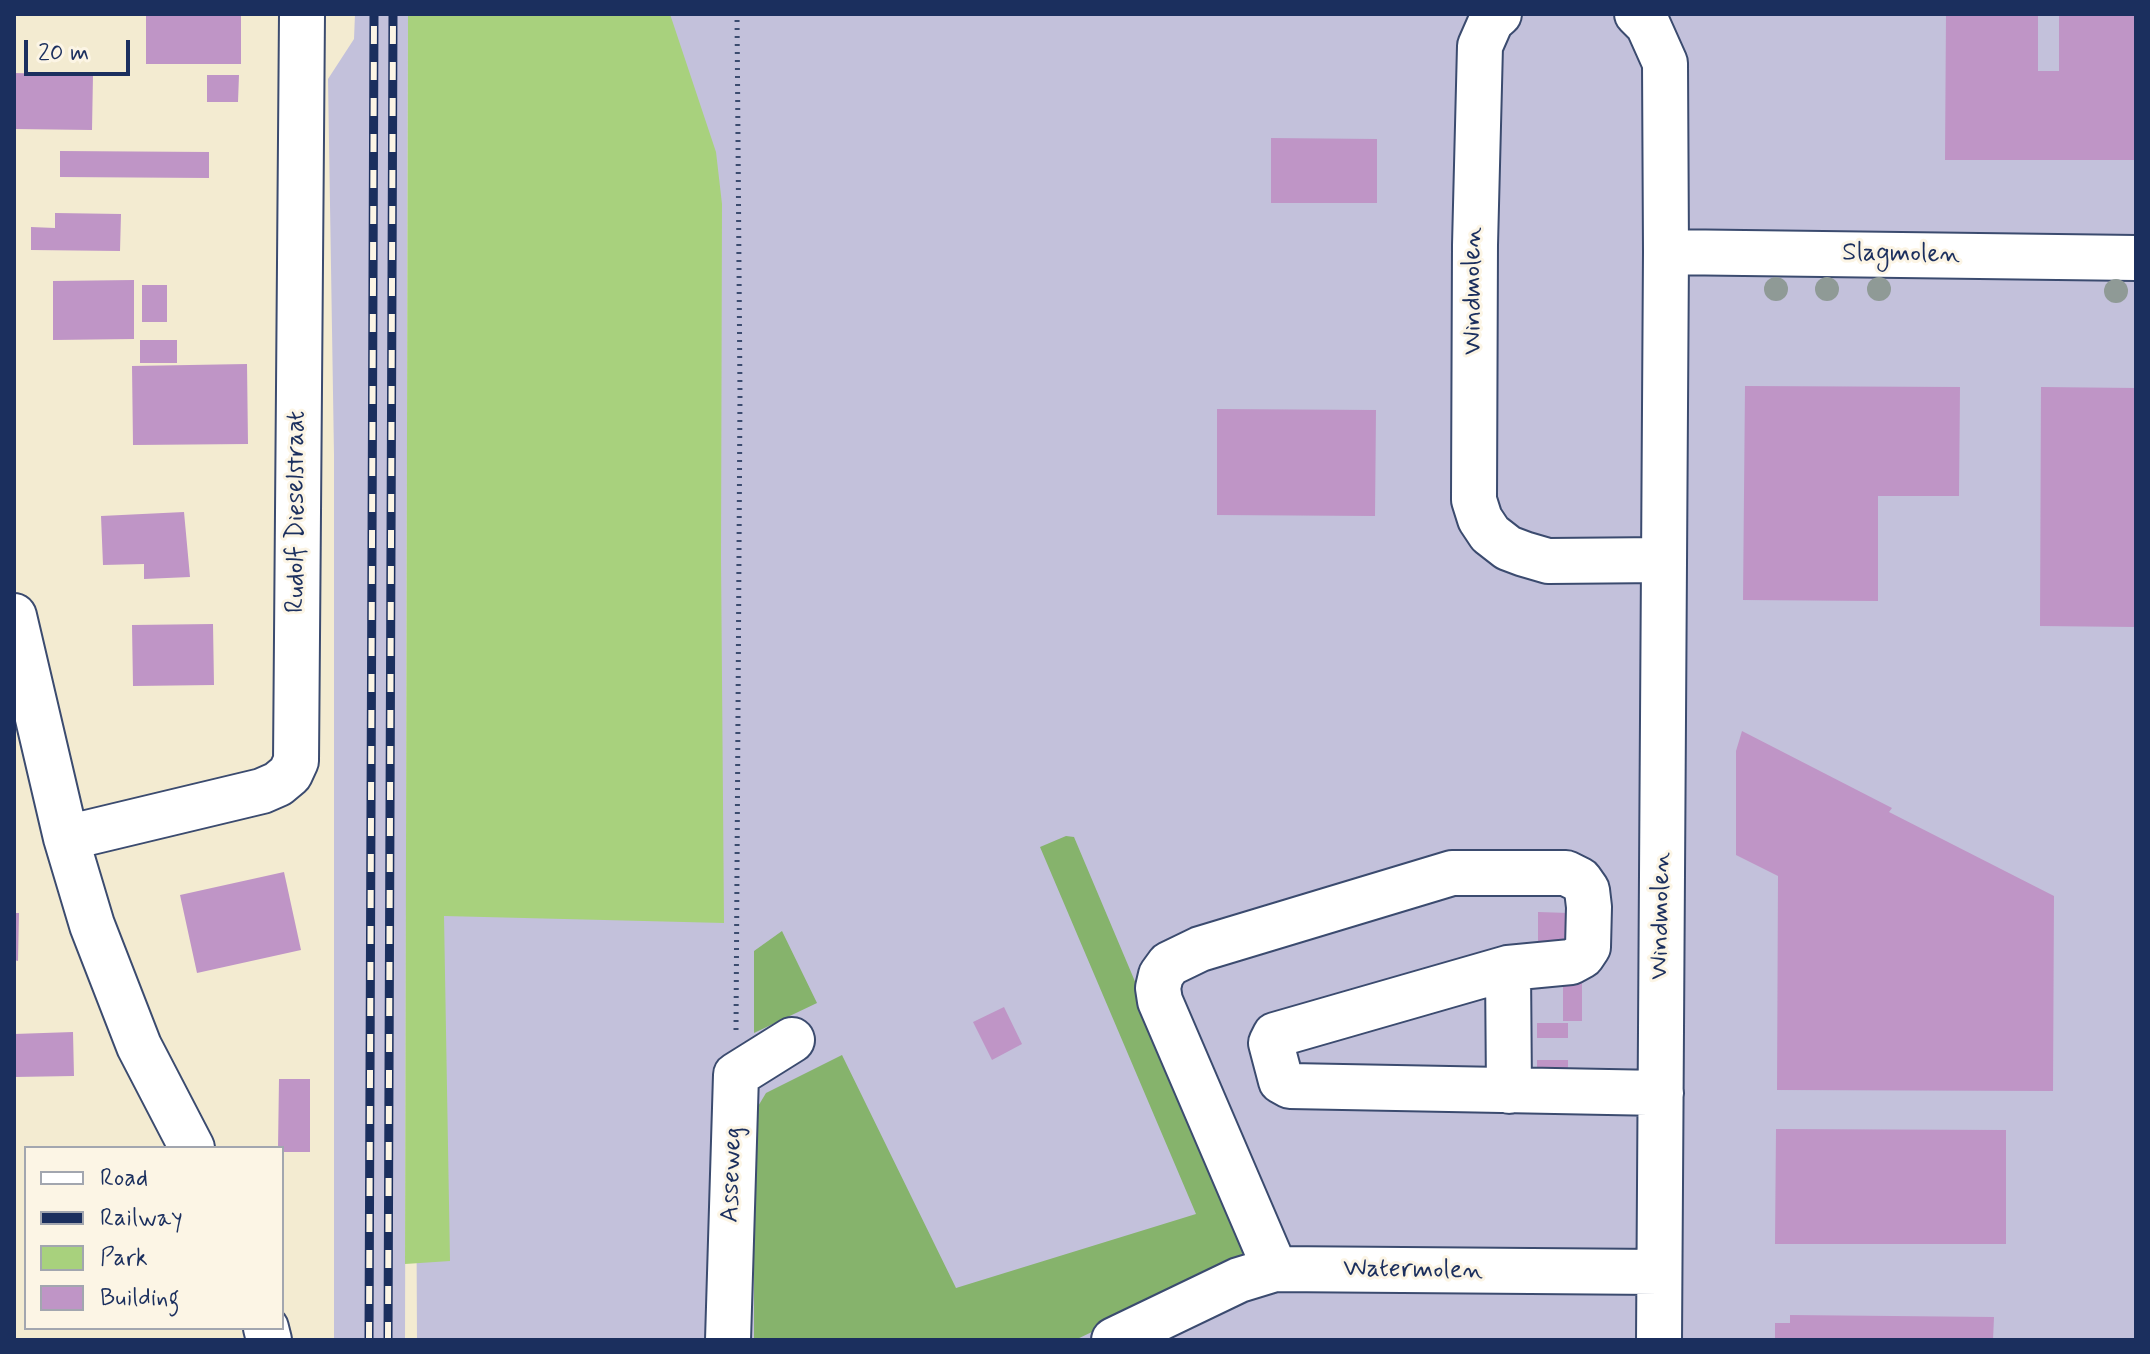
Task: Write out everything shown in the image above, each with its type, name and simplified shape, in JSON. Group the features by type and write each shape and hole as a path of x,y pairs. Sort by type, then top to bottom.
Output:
{"street":[{"name":"Rudolf Dieselstraat","path":"66,838 262,791 290,774 296,761 302,14"},
{"name":"Windmolen","path":"1499,14 1491,21 1480,46 1474,500 1480,519 1490,534 1508,548 1524,554 1548,561 1664,560"},
{"name":"Windmolen","path":"1637,14 1648,25 1665,63 1659,1272"},
{"name":"Slagmolen","path":"1666,252 2136,258"},
{"path":"14,616 66,838 112,983 139,1046 191,1146"},
{"path":"1275,1269 1165,1018 1158,988 1161,975 1169,964 1200,949 1452,873 1566,873 1580,880 1587,890 1588,947 1582,956 1571,962 1508,968 1275,1035 1271,1043 1281,1081 1290,1086 1661,1093"},
{"path":"1508,968 1509,1091"},
{"path":"736,1075 792,1040"},
{"name":"Asseweg","path":"728,1340 736,1075"},
{"name":"Watermolen","path":"1114,1340 1239,1280 1275,1269 1659,1272"},
{"path":"1659,1272 1659,1340"}],"path":[{"path":"736,1075 740,426 737,14"}],"shaded area":[{"path":"355,14 408,14 405,1340 334,1340 334,455 328,79 354,39"},
{"path":"411,14 2136,14 2136,1340 417,1340"}],"green space":[{"path":"408,14 670,14 716,152 722,204 724,923 444,916 450,1261 405,1264"},
{"path":"1066,836 1074,837 1253,1261 1219,1272 1075,1340 754,1340 754,1113 766,1093 842,1055 956,1288 1196,1214 1040,847"},
{"path":"782,931 817,1003 754,1033 754,951"}],"building":[{"path":"146,14 241,14 241,64 146,64"},
{"path":"1946,14 2038,14 2038,71 2059,71 2059,14 2136,14 2136,160 1945,160"},
{"path":"14,73 93,75 92,130 14,129"},
{"path":"207,75 239,75 238,102 207,102"},
{"path":"1271,138 1377,139 1377,203 1271,203"},
{"path":"60,151 209,152 209,178 60,177"},
{"path":"55,213 121,214 120,251 31,250 31,227 55,228"},
{"path":"134,280 134,339 53,340 53,281"},
{"path":"142,285 167,285 167,322 142,322"},
{"path":"140,340 177,340 177,363 140,363"},
{"path":"247,364 248,444 133,445 132,366"},
{"path":"1745,386 1960,387 1959,496 1878,496 1878,601 1743,600"},
{"path":"2041,387 2136,388 2136,627 2040,626"},
{"path":"1217,409 1376,410 1375,516 1217,515"},
{"path":"184,512 190,577 144,579 144,564 103,565 101,516"},
{"path":"213,624 214,685 133,686 132,625"},
{"path":"1742,731 1892,808 1889,812 2054,896 2053,1091 1777,1090 1778,876 1736,855 1736,751"},
{"path":"284,872 301,950 197,973 180,895"},
{"path":"1538,912 1569,913 1569,942 1538,942"},
{"path":"14,913 19,913 18,961 14,960"},
{"path":"1582,983 1582,1021 1563,1021 1563,984"},
{"path":"1004,1007 1022,1044 992,1060 973,1022"},
{"path":"1537,1023 1568,1023 1568,1038 1537,1038"},
{"path":"73,1032 74,1076 14,1077 14,1034"},
{"path":"1537,1060 1568,1060 1568,1075 1537,1076"},
{"path":"279,1079 310,1079 310,1152 284,1152 284,1146 278,1146"},
{"path":"1776,1129 2006,1130 2006,1244 1775,1244"},
{"path":"1790,1315 1994,1317 1993,1340 1775,1340 1775,1323 1790,1323"}],"railway":[{"path":"369,1340 374,14"},
{"path":"388,1340 393,14"}]}
